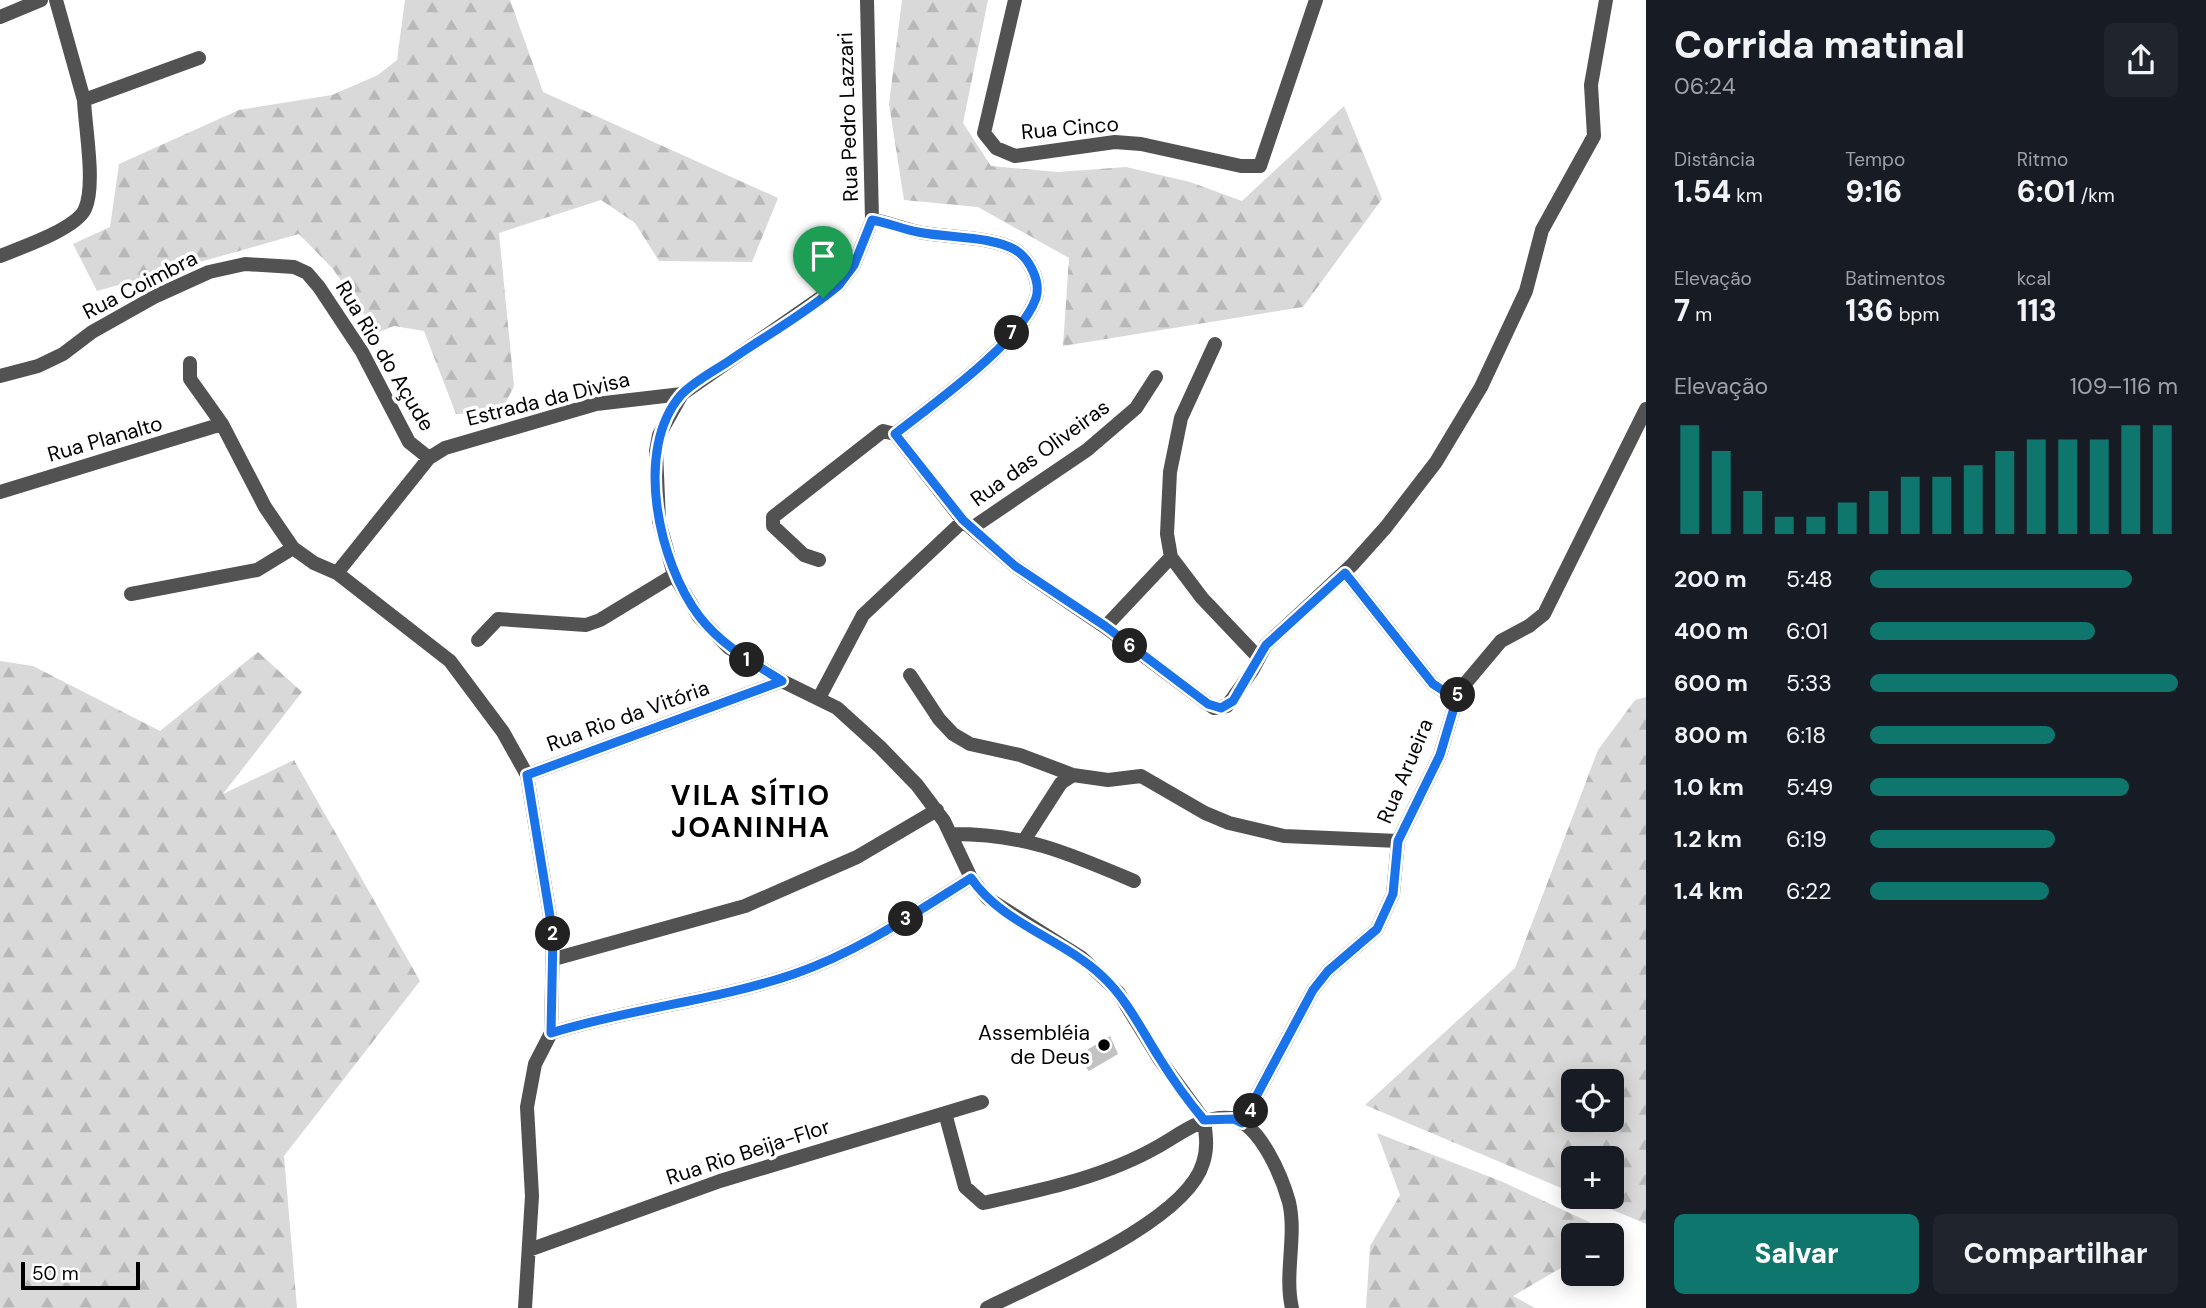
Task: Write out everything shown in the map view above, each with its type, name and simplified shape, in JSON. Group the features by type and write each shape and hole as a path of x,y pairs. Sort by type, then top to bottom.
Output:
{"street":[{"path":"0,17 41,0"},
{"path":"0,256 75,220 84,210 88,182 84,100 57,0"},
{"name":"Rua Pedro Lazzari","path":"681,394 839,285 854,265 872,220 867,0"},
{"name":"Rua Cinco","path":"1015,0 984,133 996,148 1015,156 1115,142 1141,144 1241,166 1260,166 1303,46 1316,0"},
{"path":"819,560 804,555 773,526 772,517 883,430 895,434 967,524 1015,566 1105,626 1208,704 1221,708 1233,701 1266,645 1345,573 1386,527 1436,462 1481,387 1526,291 1542,230 1594,136 1595,111 1591,85 1606,0"},
{"path":"84,100 199,58"},
{"path":"872,220 939,236 1001,244 1017,251 1029,264 1036,279 1037,296 1012,333 976,368 895,434"},
{"name":"Rua Coimbra","path":"0,376 38,366 63,354 92,332 156,296 209,272 245,264 294,267 307,273"},
{"name":"Rua Rio do Açude","path":"307,273 362,352 409,442 429,458"},
{"path":"1215,344 1181,418 1170,472 1167,534 1171,557 1202,598 1258,657"},
{"path":"190,363 190,379 222,425 265,507 293,548 314,563 337,573 450,662 503,732 527,775 553,935 554,959 550,995 551,1033 536,1064 527,1107 532,1196 525,1308"},
{"name":"Rua das Oliveiras","path":"819,698 863,615 967,524 1087,450 1136,408 1156,377"},
{"path":"681,394 666,419 656,451 659,522 674,575 699,617 729,648 782,681 837,708 866,733 937,810 953,834 971,878 986,898 1060,944 1104,977 1118,992 1165,1068 1204,1120 1207,1145 1203,1165 1178,1202 1153,1221 1092,1255 987,1308"},
{"name":"Estrada da Divisa","path":"429,458 463,441 596,404 681,394"},
{"name":"Rua Arueira","path":"1242,1123 1313,990 1328,971 1377,929 1393,894 1398,841 1440,755 1459,691 1501,641 1529,626 1544,614 1646,409"},
{"name":"Rua Planalto","path":"0,492 222,425"},
{"path":"337,573 429,458"},
{"path":"131,594 257,570 293,548"},
{"path":"1105,626 1171,557"},
{"path":"1345,573 1433,684 1447,693 1459,691"},
{"path":"478,640 498,619 509,617 586,625 600,620 674,575"},
{"path":"911,675 953,734 970,744 1020,755 1073,775 1108,780 1141,776 1205,813 1284,836 1398,841"},
{"name":"Rua Rio da Vitória","path":"527,775 782,681"},
{"path":"1025,839 1060,783 1073,775"},
{"path":"554,959 745,906 857,857 937,810"},
{"path":"953,834 1025,839 1073,855 1133,881"},
{"path":"551,1033 597,1019 709,996 794,974 861,944 971,878"},
{"name":"Rua Rio Beija-Flor","path":"529,1250 720,1181 982,1102"},
{"path":"945,1113 965,1187 982,1203 1060,1186 1102,1171 1154,1149 1204,1120 1234,1119 1242,1123 1260,1138 1283,1183 1290,1206 1289,1293 1292,1308"}],"green space":[{"path":"405,0 510,0 543,92 778,198 752,262 659,261 635,223 601,200 499,233 514,386 501,412 456,414 424,331 394,326 377,333 333,269 299,234 97,291 73,244 110,227 119,164 239,110 332,95 378,75 397,60"},
{"path":"902,0 988,0 963,123 991,166 1058,172 1126,167 1190,182 1242,201 1344,106 1382,199 1303,307 1063,346 1069,258 978,207 904,200 889,104"},
{"path":"258,652 302,692 223,794 294,760 420,981 284,1156 297,1308 0,1308 0,661 33,666 160,731"},
{"path":"1646,697 1646,1224 1610,1209 1624,1209 1624,1146 1561,1146 1561,1188 1365,1105 1515,968 1598,750 1635,700"},
{"path":"1377,1133 1503,1182 1591,1223 1561,1223 1561,1268 1513,1296 1535,1308 1366,1308 1370,1246 1400,1195"}],"building":[{"name":"Assembléia de Deus","path":"1110,1036 1118,1054 1089,1071 1077,1056"}],"place":[{"name":"Assembléia de Deus","path":"1104,1045"}],"district":[{"name":"VILA SÍTIO JOANINHA","path":"751,811"}],"route":[{"path":"872,220 896,223 914,231 951,238 1001,244 1017,251 1029,264 1036,279 1037,296 1027,313 1012,333 976,368 895,434 943,499 1015,566 1105,626 1214,708 1227,706 1233,701 1266,645 1345,573 1433,684 1447,693 1459,691 1440,755 1398,841 1393,894 1377,929 1369,939 1328,971 1313,990 1255,1104 1242,1123 1234,1119 1204,1120 1160,1060 1118,992 1104,977 1082,958 1003,911 986,898 971,878 861,944 794,974 709,996 597,1019 551,1033 553,935 527,775 782,681 729,648 699,617 674,575 659,522 656,451 666,419 681,394 823,298 839,285 854,265 872,220"}]}
